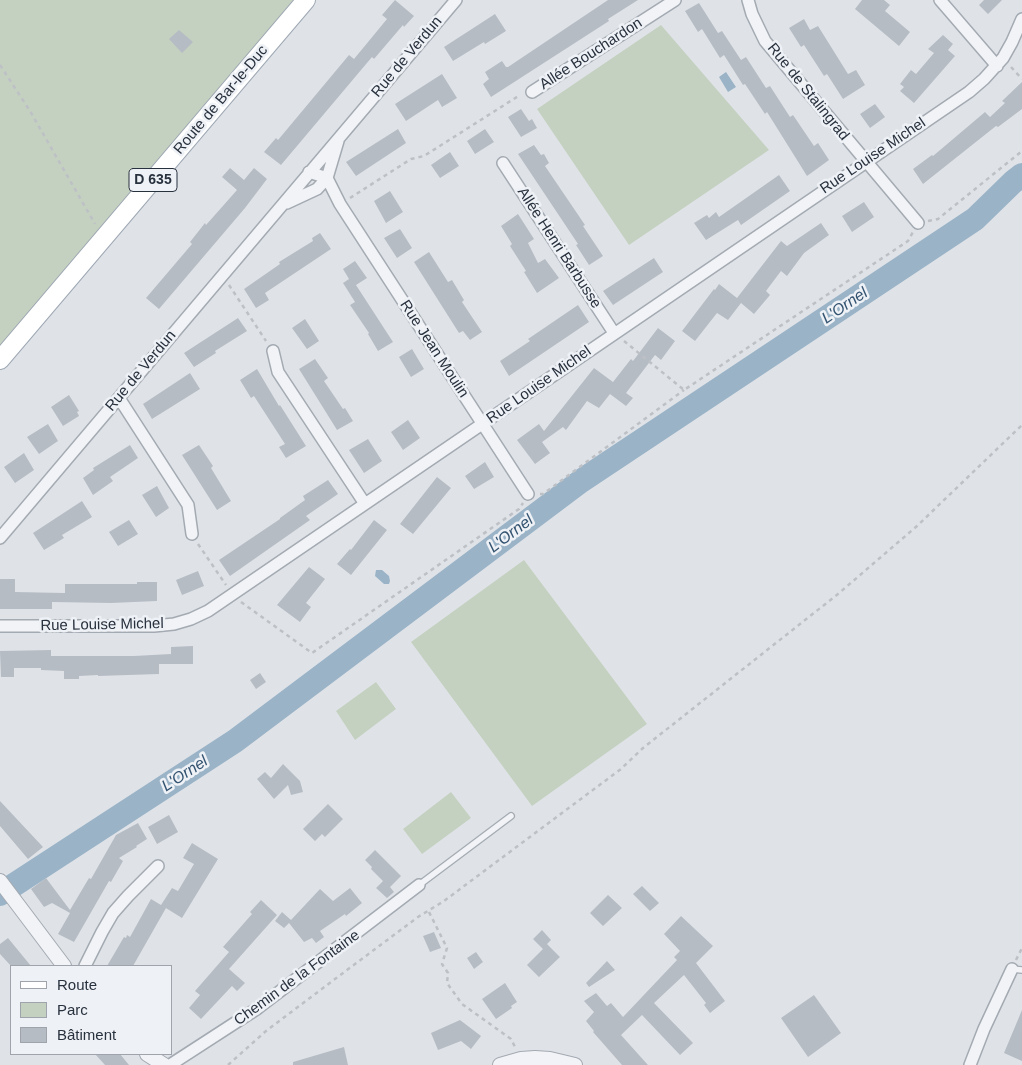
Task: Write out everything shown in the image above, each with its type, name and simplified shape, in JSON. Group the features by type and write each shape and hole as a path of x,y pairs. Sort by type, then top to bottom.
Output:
{"main road":[{"name":"Route de Bar-le-Duc","path":"0,360 306,0"}],"street":[{"name":"Rue de Verdun","path":"0,538 456,0"},
{"name":"Allée Bouchardon","path":"532,92 675,0"},
{"name":"Rue de Stalingrad","path":"748,0 752,14 765,41 918,223"},
{"path":"940,0 1000,62"},
{"name":"Rue Louise Michel","path":"0,626 154,626 174,624 208,611 969,92 1000,62 1012,42 1022,19"},
{"name":"Rue de Verdun","path":"283,205 317,189 327,178 339,137"},
{"name":"Allée Henri Barbusse","path":"503,163 614,333"},
{"path":"309,172 327,178"},
{"path":"309,172 317,189"},
{"name":"Rue Jean Moulin","path":"327,178 340,204 528,494"},
{"name":"Rue Jean Moulin","path":"317,189 340,204"},
{"path":"273,351 278,372 365,504"},
{"path":"119,398 188,505 192,534"},
{"path":"86,965 113,913 158,866"},
{"path":"0,881 63,965"},
{"name":"Chemin de la Fontaine","path":"170,1065 258,1008 420,885"},
{"path":"970,1065 984,1029 1017,969"},
{"path":"149,1055 164,1065"},
{"path":"500,1065 520,1059 550,1059 575,1065"}],"lane":[{"path":"420,885 511,816"}],"path":[{"path":"1000,62 1022,79"},
{"path":"0,65 30,111 104,239"},
{"path":"340,204 411,159 424,156 526,91 532,92"},
{"path":"192,534 232,595 312,653 519,509 528,494 543,494 684,390 908,241 918,223 938,219 1022,151"},
{"path":"223,276 273,351"},
{"path":"614,333 684,390"},
{"path":"228,1065 266,1032 418,917 429,912 621,769 643,748 838,594 917,526 1022,425"},
{"path":"429,912 447,948 442,964 448,973 447,983 462,1004 511,1039 520,1059"}],"green space":[{"path":"0,0 315,0 0,366"},
{"path":"661,25 769,150 629,245 537,109"},
{"path":"524,560 647,724 532,806 411,642"},
{"path":"376,682 396,709 355,740 336,711"},
{"path":"451,792 471,818 422,854 403,829"}],"water":[{"path":"726,72 736,87 728,92 719,77"},
{"path":"376,570 382,570 389,576 389,584 384,584 375,576"}],"building":[{"path":"395,0 414,16 404,27 403,25 374,59 372,57 281,165 264,152 276,138 278,140 349,55 354,59 387,19 382,15"},
{"path":"608,0 638,0 608,19 609,21 491,97 483,84 489,79 485,72 502,61 508,67"},
{"path":"862,0 884,0 890,5 885,11 910,32 899,46 855,9"},
{"path":"984,0 1002,0 988,14 979,5"},
{"path":"699,3 718,33 722,31 741,60 746,57 766,88 770,86 790,117 793,115 814,146 818,143 829,160 807,176 767,112 765,114 745,84 743,85 724,55 720,58 702,29 698,32 685,11"},
{"path":"495,14 506,31 453,61 444,47"},
{"path":"804,19 810,30 818,26 848,74 856,70 865,85 843,99 827,74 824,76 804,45 801,47 789,28"},
{"path":"179,30 193,42 182,53 169,39"},
{"path":"943,35 953,44 948,50 955,56 914,103 900,91 904,87 900,84 911,70 916,74 934,53 928,49"},
{"path":"442,74 457,98 442,107 438,100 406,121 395,104"},
{"path":"1022,82 1022,109 998,127 996,126 923,184 913,169 933,156 985,112 990,117 1005,103 1002,101"},
{"path":"875,104 885,117 870,128 860,114"},
{"path":"521,109 529,121 532,119 537,128 521,137 508,117"},
{"path":"398,129 406,143 356,176 346,162"},
{"path":"485,129 494,142 475,154 467,141"},
{"path":"534,145 541,155 544,154 549,163 545,166 585,225 583,226 603,256 589,265 576,245 578,244 518,154"},
{"path":"450,152 459,166 440,178 431,165"},
{"path":"230,168 244,180 254,168 267,179 245,208 159,309 146,298 192,244 190,242 205,223 206,225 237,190 222,177"},
{"path":"779,175 790,191 741,225 738,220 706,240 694,223 707,215 709,218 716,212 719,217"},
{"path":"390,191 403,212 386,223 374,201"},
{"path":"864,202 874,217 852,232 842,216"},
{"path":"518,214 534,239 528,243 538,263 545,259 559,278 537,293 510,246 512,244 501,226"},
{"path":"821,223 829,235 804,253 787,276 781,271 766,291 770,295 754,314 741,303 728,320 717,313 695,341 682,331 719,284 737,298 781,241 787,246"},
{"path":"400,229 412,248 397,258 384,238"},
{"path":"320,233 331,249 265,293 269,300 256,308 244,289 280,264 279,262 313,241 312,238"},
{"path":"429,252 448,282 452,280 464,300 462,302 482,332 470,340 463,331 459,333 414,262"},
{"path":"654,258 663,272 613,305 603,291"},
{"path":"355,261 367,278 356,285 393,342 378,351 369,333 350,305 355,302 343,283 349,279 343,269"},
{"path":"578,305 589,322 509,376 500,361 530,341 528,339"},
{"path":"238,318 247,331 194,367 184,353"},
{"path":"305,319 319,341 307,349 292,328"},
{"path":"658,328 675,341 661,360 655,355 626,393 633,398 626,406 610,394 599,408 587,401 566,430 563,427 542,442 550,453 535,464 517,440 539,424 544,431 594,368 613,382 631,359 633,361"},
{"path":"412,349 424,369 411,377 399,357"},
{"path":"315,359 328,378 324,381 353,421 337,430 299,369"},
{"path":"257,369 306,446 286,458 279,447 285,444 254,396 251,398 240,380"},
{"path":"190,373 200,389 152,419 143,404"},
{"path":"69,395 79,411 77,412 79,416 63,426 51,407"},
{"path":"408,420 420,438 403,450 391,432"},
{"path":"48,424 58,441 39,454 27,437"},
{"path":"368,439 382,461 364,473 349,450"},
{"path":"130,445 138,458 110,477 113,481 93,495 83,478 94,470 93,468"},
{"path":"199,445 213,466 211,468 231,501 217,510 182,455"},
{"path":"24,453 34,470 15,483 4,467"},
{"path":"485,462 494,477 474,489 465,476"},
{"path":"437,477 451,488 413,534 400,524"},
{"path":"328,480 338,494 306,516 310,520 230,576 219,560 280,519 305,500 303,496"},
{"path":"157,486 169,508 156,517 142,495"},
{"path":"82,501 92,517 62,535 64,538 44,550 33,533"},
{"path":"129,520 138,534 118,546 109,532"},
{"path":"374,520 387,530 351,575 337,564 351,550"},
{"path":"309,567 325,579 306,603 311,607 300,622 277,605"},
{"path":"198,571 204,586 182,595 176,580"},
{"path":"0,579 15,579 15,592 65,593 65,584 137,584 137,582 157,582 157,601 111,603 52,602 52,609 0,609"},
{"path":"193,646 193,664 159,664 159,674 79,676 79,679 64,679 64,671 41,670 41,668 14,668 14,677 1,677 0,651 51,650 51,656 134,656 171,654 171,647"},
{"path":"260,673 266,682 256,689 250,680"},
{"path":"283,764 300,781 303,792 291,795 288,785 274,799 257,779 265,772 271,778"},
{"path":"0,801 43,847 28,859 0,826"},
{"path":"328,804 343,819 325,837 322,834 315,841 303,829"},
{"path":"169,815 178,832 157,844 148,827"},
{"path":"138,823 147,839 119,858 123,861 111,882 109,881 74,942 58,934 70,913 52,903 44,907 31,889 46,878 70,910 89,878 91,879 116,835"},
{"path":"192,843 218,859 182,918 161,905 172,888 178,891 194,864 183,858"},
{"path":"375,850 401,876 390,887 394,892 387,898 376,888 383,881 365,860"},
{"path":"642,886 659,903 650,911 633,894"},
{"path":"350,888 362,903 346,916 345,914 320,931 324,937 316,943 312,938 304,942 289,923 284,928 275,921 282,912 291,920 320,889 333,901"},
{"path":"608,895 622,908 603,926 590,913"},
{"path":"151,899 166,908 134,965 108,965 124,937 126,938 127,935 130,937"},
{"path":"261,900 277,915 229,969 245,983 237,991 232,986 201,1019 189,1008 200,995 195,991 229,952 223,947 252,914 250,912"},
{"path":"681,916 713,946 696,963 725,1001 710,1013 704,1005 706,1003 684,975 654,1003 693,1043 680,1055 642,1015 621,1035 648,1065 622,1065 593,1032 586,1021 594,1012 584,1001 596,993 607,1006 611,1003 623,1017 677,960 674,957 680,951 664,934"},
{"path":"542,930 551,940 547,944 560,957 539,977 527,965 543,949 533,939"},
{"path":"434,932 441,948 430,952 423,936"},
{"path":"8,938 30,965 10,965 0,954 0,944"},
{"path":"476,952 483,962 474,969 467,958"},
{"path":"607,961 615,970 589,987 586,983"},
{"path":"505,983 517,1002 511,1006 512,1008 496,1019 482,999"},
{"path":"814,995 841,1033 808,1057 781,1018"},
{"path":"1022,1010 1022,1061 1004,1053"},
{"path":"460,1020 481,1036 471,1049 461,1041 438,1050 431,1033"},
{"path":"344,1047 348,1065 293,1065 293,1062"},
{"path":"96,1055 121,1055 129,1065 105,1065"}],"waterway":[{"name":"L'Ornel","path":"0,894 235,741 581,481 975,219 1022,175"}]}
